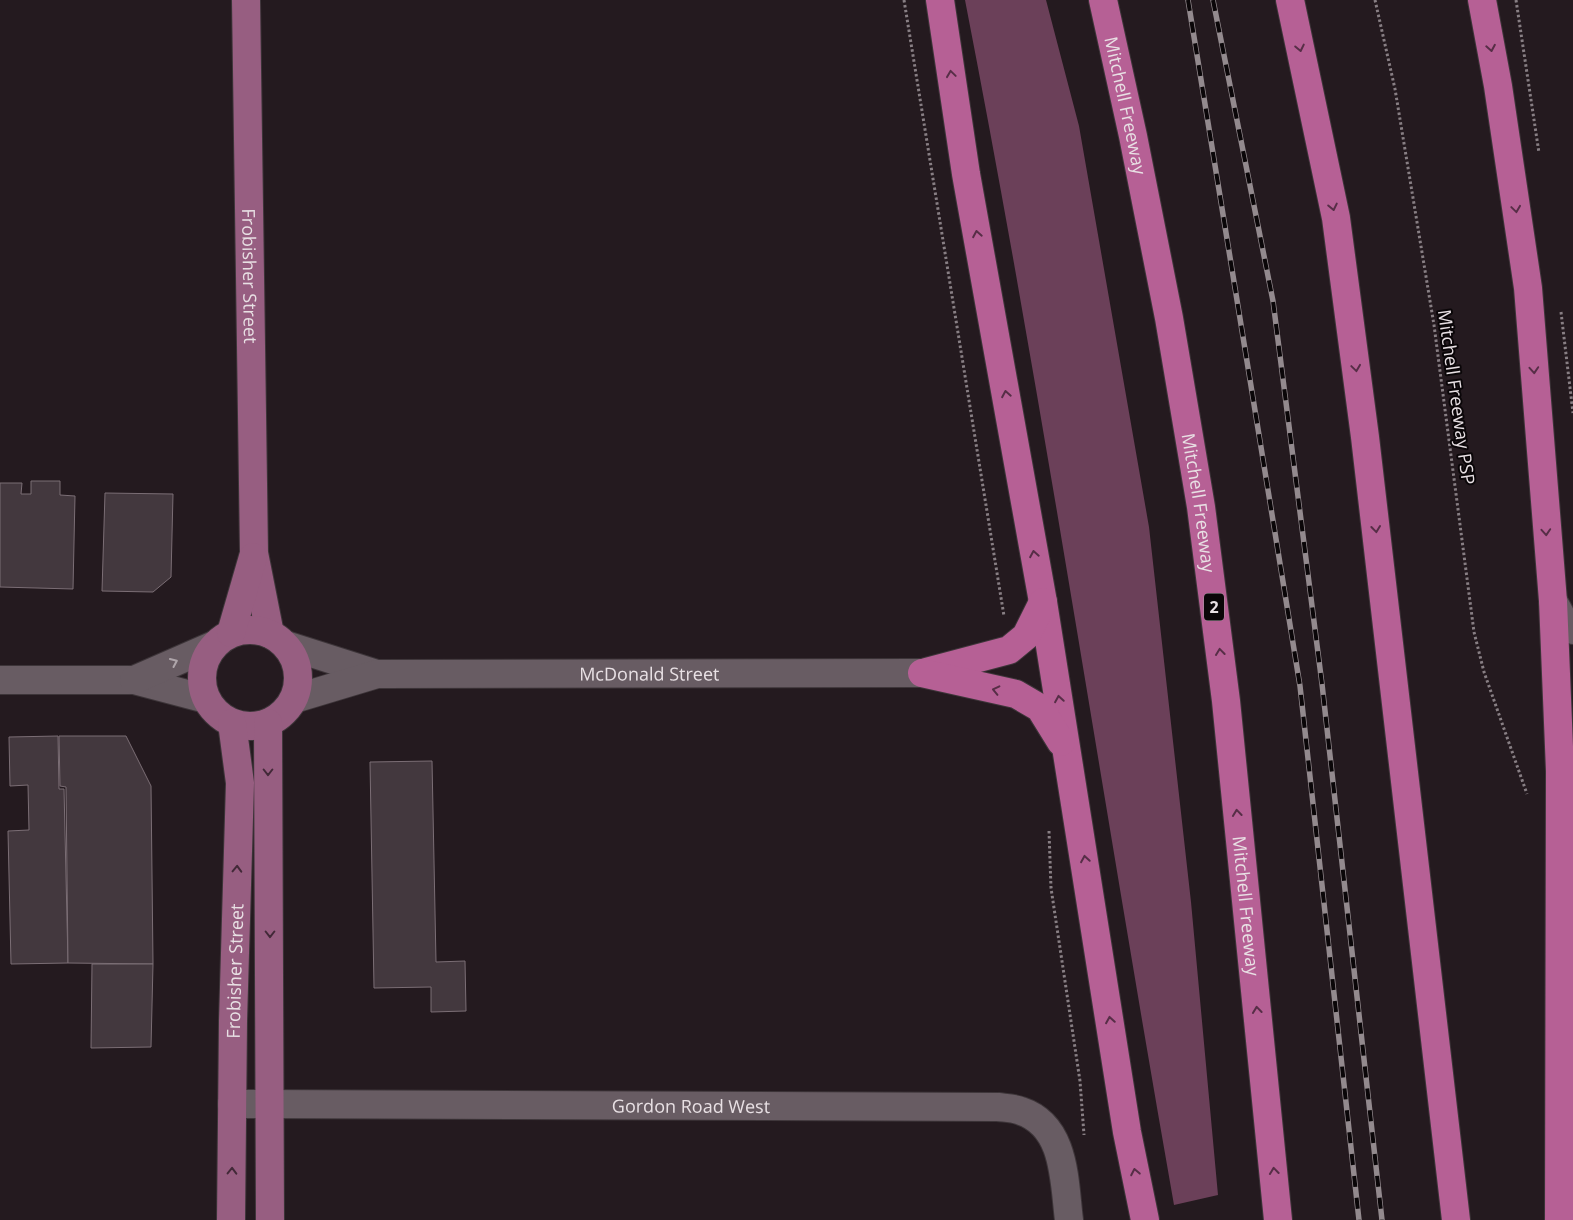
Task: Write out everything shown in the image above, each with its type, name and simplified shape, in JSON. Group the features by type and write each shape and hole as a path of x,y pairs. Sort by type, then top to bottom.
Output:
{"highway":[{"path":"940,0 966,174 1043,602 1127,1132 1145,1220"},
{"name":"Mitchell Freeway","path":"1103,0 1133,136 1169,318 1201,507 1226,701 1278,1220"},
{"path":"1290,0 1337,227 1365,437 1456,1220"},
{"path":"1482,0 1498,86 1528,288 1553,601 1560,771 1560,1220"},
{"path":"922,673 1009,650 1026,636 1043,602"},
{"path":"922,673 1016,694 1040,708 1068,754"}],"main road":[{"name":"Frobisher Street","path":"246,0 254,553 278,640 294,657 298,671 298,685 294,699"},
{"name":"Frobisher Street","path":"206,699 201,685 201,671 206,657 222,639 254,553"},
{"path":"222,639 257,630 278,640"},
{"path":"206,699 212,709 232,724 256,726 268,723 278,717 294,699"},
{"name":"Frobisher Street","path":"268,723 270,1220"},
{"name":"Frobisher Street","path":"231,1220 240,783 232,724"}],"street":[{"path":"1553,601 1565,623 1573,630"},
{"path":"134,680 222,639"},
{"name":"McDonald Street","path":"278,640 376,674"},
{"name":"McDonald Street","path":"294,699 376,674 922,673"},
{"path":"0,680 134,680 206,699"},
{"name":"Gordon Road West","path":"232,1104 998,1107 1021,1111 1036,1118 1048,1129 1056,1143 1069,1220"}],"path":[{"path":"904,0 1009,650"},
{"name":"Mitchell Freeway PSP","path":"1375,0 1395,89 1434,326 1474,632 1484,672 1527,794"},
{"path":"1048,821 1051,888 1080,1080 1084,1138"}],"shaded area":[{"path":"965,0 1046,0 1079,126 1149,527 1191,902 1218,1195 1174,1205 1021,300"}],"building":[{"path":"31,481 60,481 60,495 75,496 73,589 0,587 0,483 22,483 21,494 31,494"},
{"path":"105,493 173,494 171,577 153,592 102,591"},
{"path":"58,736 59,789 64,789 68,963 11,964 8,831 29,830 28,785 10,786 9,737"},
{"path":"59,736 126,736 151,786 153,964 68,963 66,787 60,786"},
{"path":"432,761 436,962 465,961 466,1011 431,1012 431,987 374,988 370,762"},
{"path":"92,964 153,964 151,1047 91,1048"}],"railway":[{"path":"1188,0 1300,686 1359,1220"},
{"path":"1213,0 1273,301 1322,684 1382,1220"}]}
